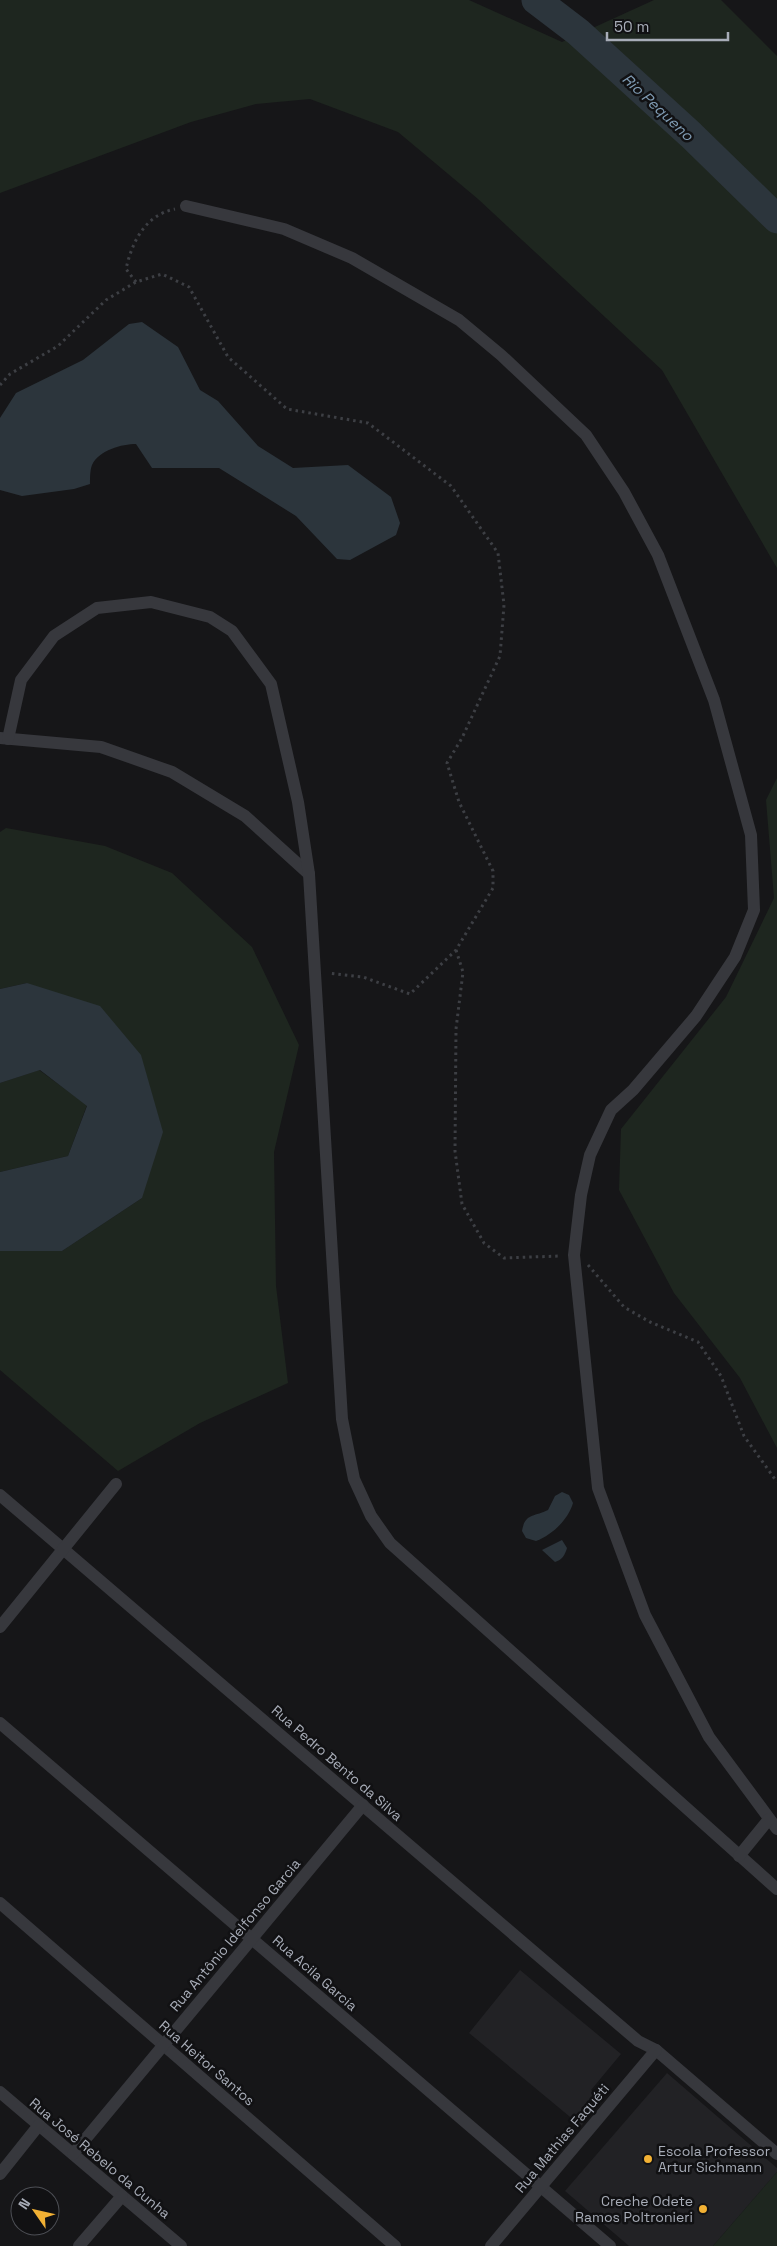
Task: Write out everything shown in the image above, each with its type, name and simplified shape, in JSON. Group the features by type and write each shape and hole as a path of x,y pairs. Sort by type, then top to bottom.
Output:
{"street":[{"path":"186,206 284,229 352,258 459,320 508,361 586,435 624,492 658,555 714,700 751,835 754,910 735,957 696,1016 633,1090 612,1110 590,1155 581,1195 574,1255 598,1488 650,1624 709,1737 773,1824 739,1856"},
{"path":"309,874 245,816 172,772 100,747 4,739 21,680 54,636 97,608 151,602 210,616 232,631 272,684 298,802 309,874 342,1419 354,1479 367,1508 390,1543 777,1888"},
{"path":"0,1627 116,1484"},
{"name":"Rua Pedro Bento da Silva","path":"0,1496 638,2041 656,2050 777,2154"},
{"name":"Rua Acila Garcia","path":"0,1722 610,2246"},
{"name":"Rua Antônio Idelfonso Garcia","path":"73,2154 363,1805"},
{"name":"Rua Heitor Santos","path":"0,1903 395,2246"},
{"name":"Rua Mathias Faquéti","path":"491,2246 656,2050"},
{"name":"Rua José Rebelo da Cunha","path":"0,2092 181,2246"},
{"path":"0,2174 40,2126"},
{"path":"79,2246 122,2196"}],"path":[{"path":"136,282 126,269 131,247 146,223 165,211 186,206"},
{"path":"0,384 10,374 58,346 106,300 136,282 162,274 189,287 228,357 287,409 368,423 451,486 498,554 504,605 500,656 462,738 447,763 459,802 493,872 493,888 456,950 410,994 363,977 315,972"},
{"path":"456,950 463,972 456,1030 455,1151 462,1204 484,1244 504,1258 574,1255 592,1268 624,1307 650,1322 698,1342 721,1376 744,1436 777,1482"}],"shaded area":[{"path":"0,0 469,0 562,42 654,0 721,0 777,56 777,568 662,370 478,199 398,132 310,99 256,104 191,122 0,193"},
{"path":"142,322 178,347 200,390 218,401 258,446 293,468 348,465 391,497 400,523 396,535 350,560 337,559 296,516 219,468 152,468 136,444 124,445 100,455 92,465 90,484 74,489 22,496 0,490 0,418 16,393 83,360 129,324"},
{"path":"777,778 777,1448 740,1378 674,1293 619,1190 621,1129 726,997 774,898 766,800"},
{"path":"6,828 105,846 172,873 252,947 299,1045 274,1152 276,1286 288,1383 200,1423 118,1471 0,1370 0,1251 62,1251 142,1198 27,983 0,989 0,832"},
{"path":"27,983 100,1006 141,1055 163,1132 142,1198 62,1251 0,1251 0,1172 68,1156 87,1106 40,1070 0,1083 0,989"},
{"path":"39,1070 87,1105 68,1156 0,1172 0,1083"},
{"path":"562,1492 569,1495 573,1503 563,1521 553,1531 536,1541 526,1538 522,1531 525,1521 531,1516 548,1510 555,1496"},
{"path":"562,1540 567,1548 561,1559 555,1562 542,1550"},
{"path":"520,1970 621,2054 591,2090 603,2100 581,2126 469,2033"},
{"name":"Escola Professor Artur Sichmann","path":"667,2073 777,2168 777,2172 713,2246 629,2246 565,2191"},
{"path":"777,2172 777,2246 713,2246"}],"waterway":[{"name":"Rio Pequeno","path":"536,0 578,32 691,135 777,219"}],"place":[{"name":"Escola Professor Artur Sichmann","path":"648,2159"},
{"name":"Creche Odete Ramos Poltronieri","path":"703,2209"}]}
